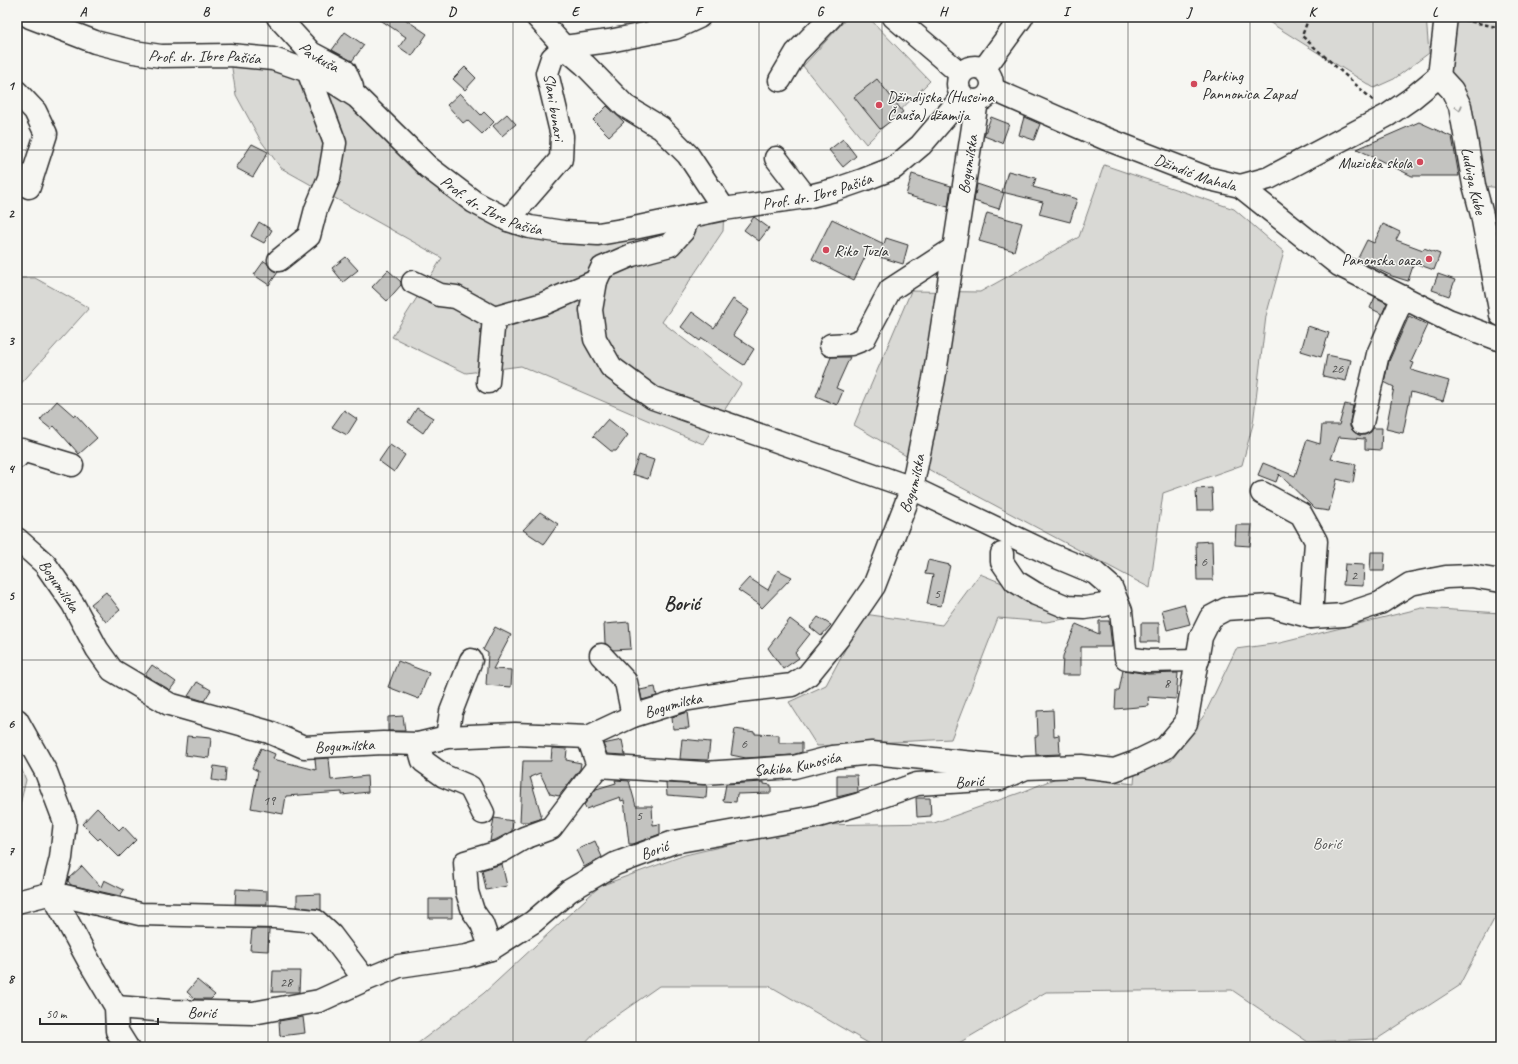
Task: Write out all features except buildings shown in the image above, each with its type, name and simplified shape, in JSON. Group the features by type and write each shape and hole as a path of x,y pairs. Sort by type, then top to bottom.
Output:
{"street":[{"name":"Prof. dr. Ibre Pašića","path":"30,17 95,42 134,52 161,56 230,55 273,59 308,71 335,83 356,97 428,167 474,202 508,220 530,227 563,232 598,234 634,228 724,208 806,197 834,190 894,168 977,95"},
{"name":"Pavkuša","path":"278,17 311,53 345,71 356,97"},
{"path":"537,17 564,47 585,65 624,106 661,128 688,155 724,208"},
{"path":"564,47 609,41 675,28 698,17"},
{"path":"780,80 796,53 831,17"},
{"path":"894,17 960,74"},
{"path":"984,69 1022,17"},
{"path":"1240,186 1269,178 1388,115 1411,99 1439,76 1451,18"},
{"name":"Slani bunari","path":"508,220 561,159 562,136 547,72 552,58 564,47"},
{"path":"976,66 984,69 990,75 992,80 977,95 958,85 960,74 970,67 976,66"},
{"path":"279,260 309,236 316,209 329,178 335,143 308,71"},
{"name":"Ludviga Kube","path":"1439,76 1452,90 1460,106 1474,185 1492,217 1501,315"},
{"path":"17,92 35,112 46,134 29,187"},
{"name":"Džindić Mahala","path":"977,95 1104,138 1210,179 1240,186 1339,265 1448,320 1501,340"},
{"name":"Bogumilska","path":"17,539 45,564 73,604 97,649 112,670 169,704 269,732 304,747 383,743 418,744 447,737 515,734 588,737 634,716 684,700 740,691 792,685 808,675 839,637 874,586 912,488 934,379 977,95"},
{"path":"776,158 806,197"},
{"path":"689,216 683,231 670,245 632,256 602,268 596,281 591,310 594,339 611,367 653,398 912,488 1052,555 1095,573 1110,587 1121,611 1126,658 1148,661 1198,660"},
{"path":"831,345 851,344 864,339 890,290 953,250"},
{"path":"413,282 440,295 456,297 494,318 543,304 596,281"},
{"path":"1362,423 1378,354 1403,297"},
{"path":"488,382 494,318"},
{"path":"17,457 22,450 72,465"},
{"path":"1262,492 1301,514 1316,541 1311,617"},
{"path":"1002,554 1002,562 1015,580 1036,594 1067,607 1085,608 1105,605 1114,595"},
{"name":"Borić","path":"116,1007 170,1011 253,1013 319,1001 399,966 467,956 491,949 533,922 569,890 615,864 674,842 815,817 860,804 917,784 1000,780 1026,768 1081,766 1114,770 1136,762 1165,748 1186,723 1201,637 1211,617 1226,609 1270,606 1311,617 1344,615 1380,603 1410,584 1471,576 1501,581"},
{"path":"601,655 626,682 634,716"},
{"path":"447,737 451,712 471,660"},
{"path":"17,720 46,772 66,822 61,858 52,893 116,1007 118,1031 127,1047"},
{"path":"491,949 482,924 473,911 467,892 465,862 502,851 524,838 551,828 598,766 588,737"},
{"path":"418,744 423,761 444,776 470,787 484,813"},
{"name":"Sakiba Kunosića","path":"598,766 704,773 794,767 833,757 872,753 1026,768"},
{"path":"17,902 52,893 140,914 275,917 316,921 331,935 365,980"}],"path":[{"path":"1309,17 1302,36 1388,115"},
{"path":"1451,18 1501,28"}],"green space":[{"path":"848,17 868,17 930,81 866,144 803,66"},
{"path":"1261,17 1426,17 1429,53 1394,79 1374,88"},
{"path":"1446,17 1501,17 1501,188 1474,185 1441,64"},
{"path":"230,55 308,71 474,202 563,232 724,209 723,231 662,322 741,384 703,444 521,366 466,373 392,337 442,258 281,168 261,141 236,95"},
{"path":"1104,165 1234,209 1284,252 1266,316 1253,424 1242,465 1163,493 1150,588 940,476 854,425 911,291 980,292 1079,237"},
{"path":"17,278 35,278 89,308 17,388"},
{"path":"980,574 1083,616 1046,622 998,618 951,739 817,746 789,702 826,685 864,614 942,625"},
{"name":"Borić","path":"1422,608 1501,613 1501,906 1459,986 1377,1039 1308,1042 1232,990 1046,992 952,1047 875,1047 770,986 659,986 599,1028 581,1047 413,1047 484,993 600,886 685,855 815,825 934,823 1025,791 1063,775 1134,784 1136,762 1171,761 1205,714 1236,649 1280,643"},
{"path":"17,758 26,780 17,817"}],"place":[{"name":"Parking Pannonica Zapad","path":"1194,84"},
{"name":"Džindijska (Huseina Čauša) džamija","path":"879,105"},
{"name":"Muzicka skola","path":"1420,162"},
{"name":"Riko Tuzla","path":"826,250"},
{"name":"Panonska oaza","path":"1429,259"}],"district":[{"name":"Borić","path":"682,603"}]}
